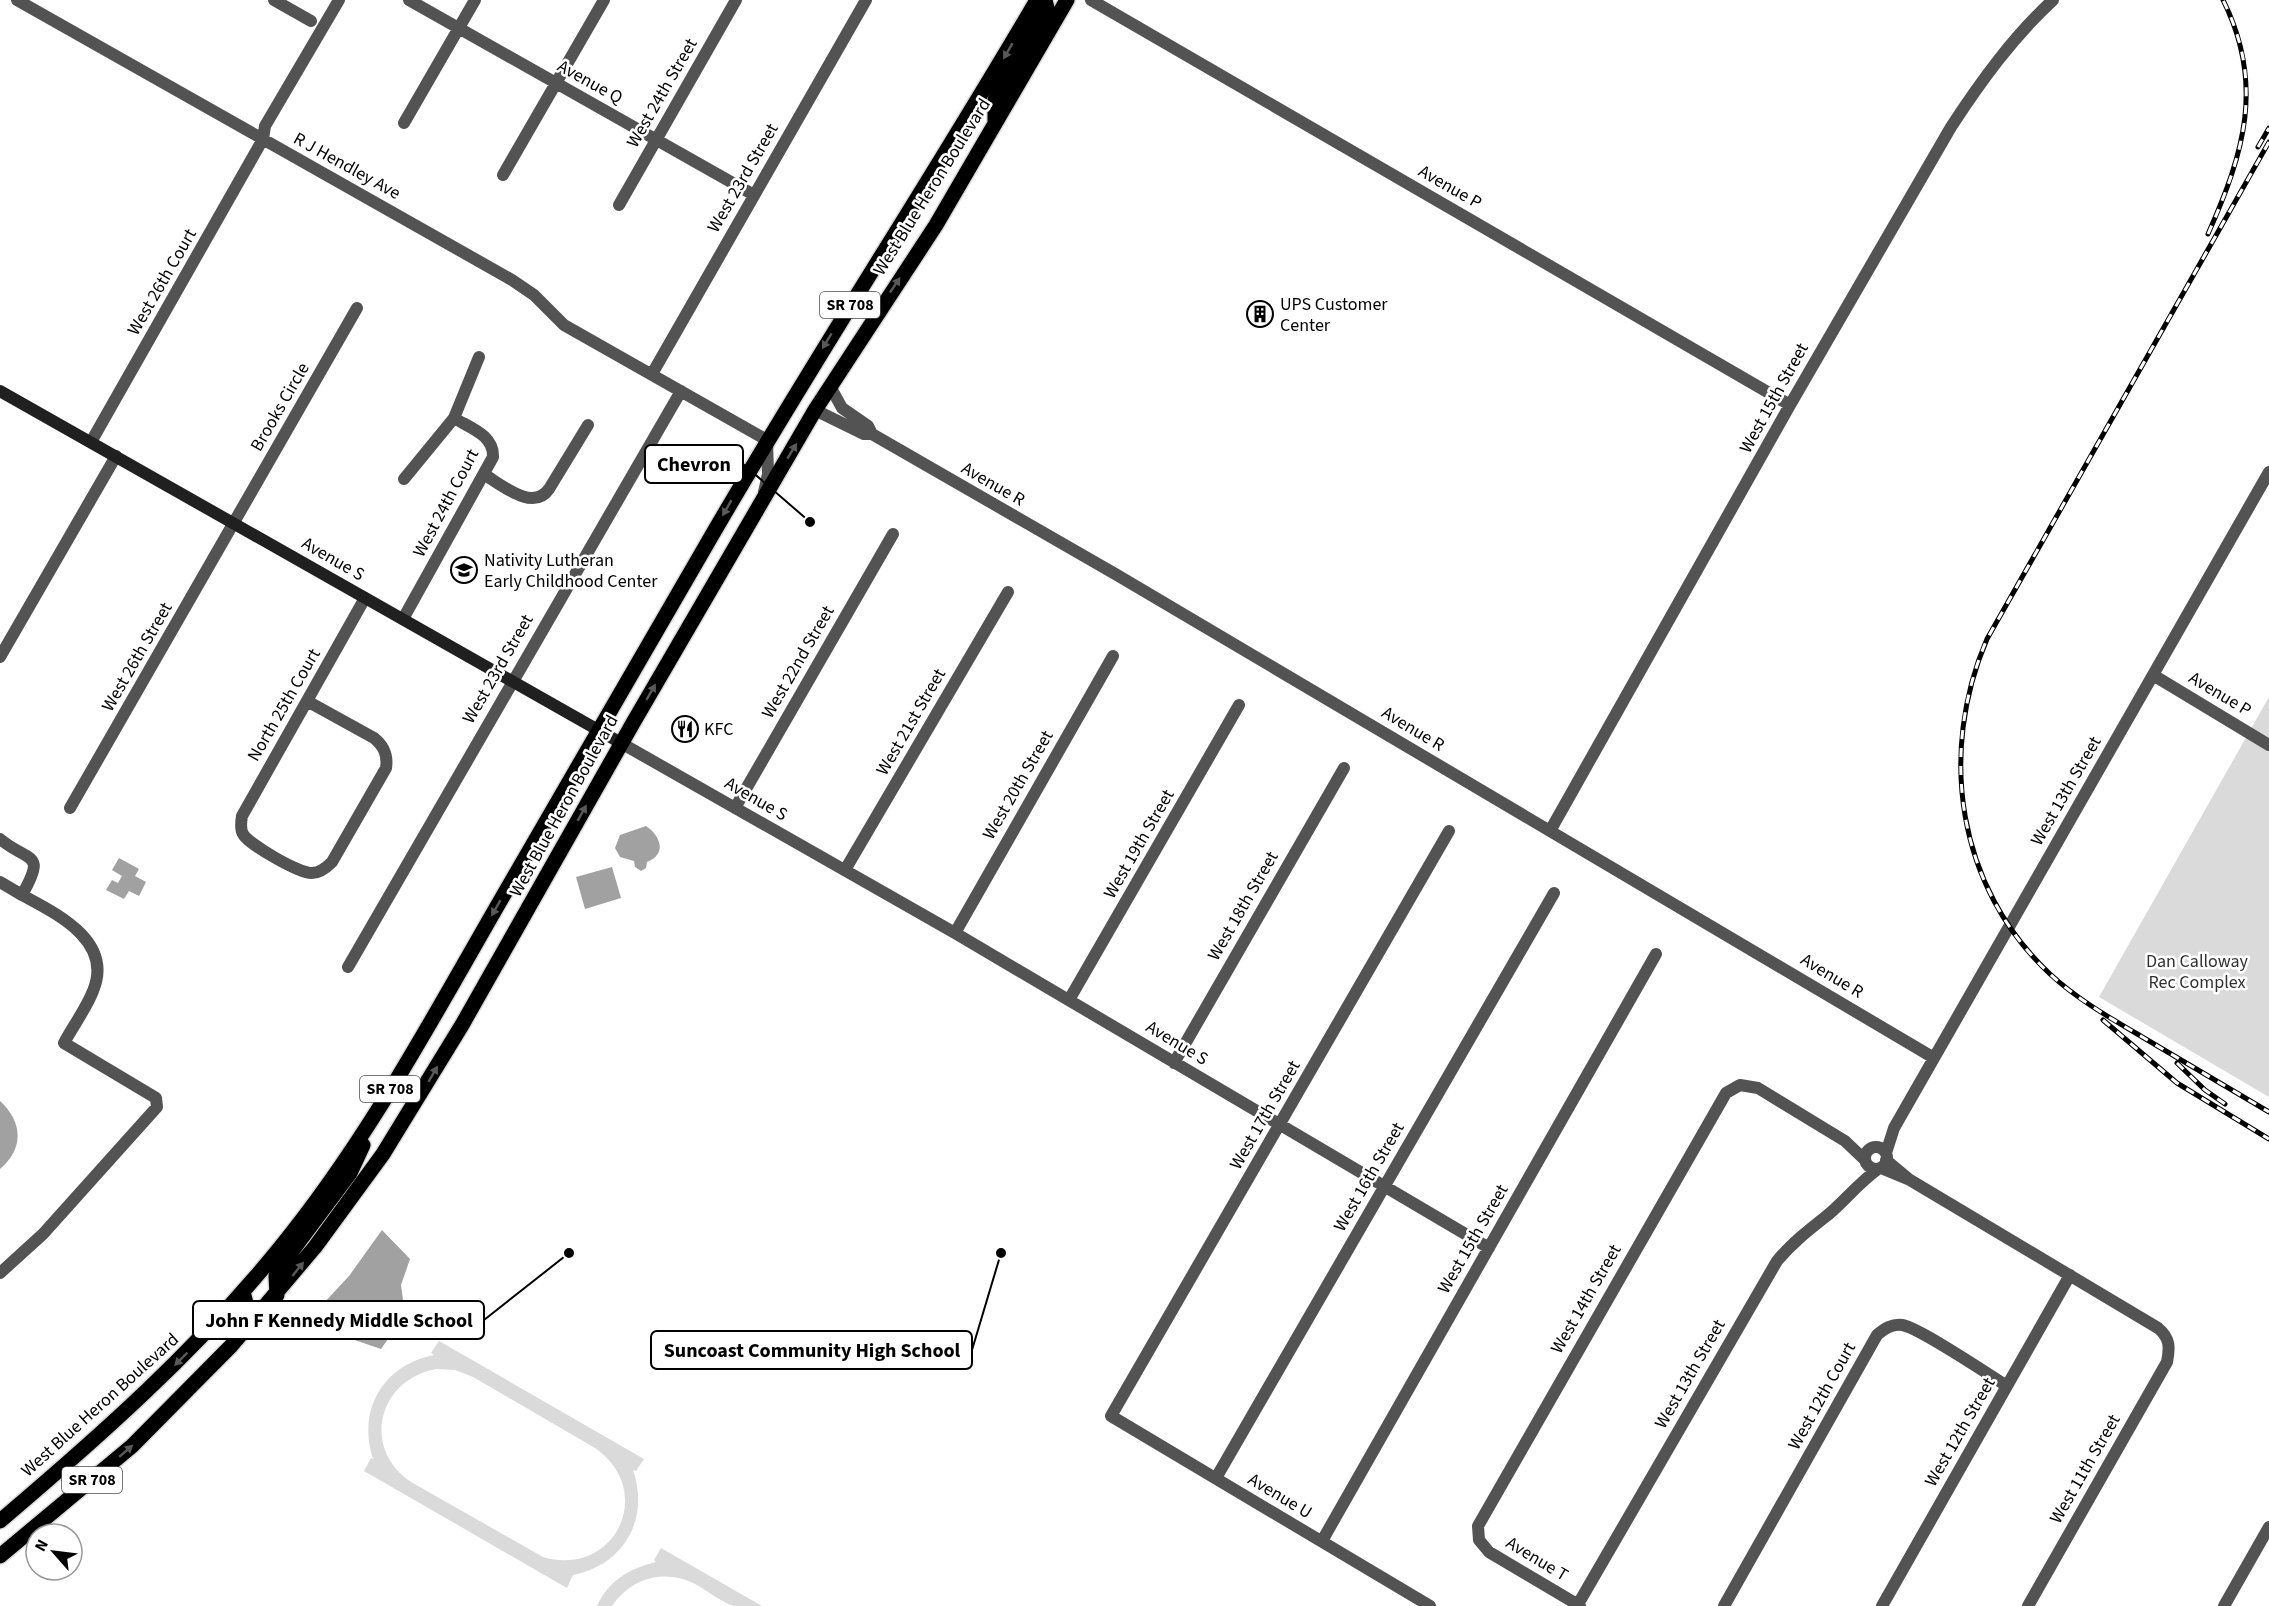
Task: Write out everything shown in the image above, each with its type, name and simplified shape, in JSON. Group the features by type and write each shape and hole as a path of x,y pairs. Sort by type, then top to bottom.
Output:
{"main road":[{"name":"West Blue Heron Boulevard","path":"0,1521 153,1387 243,1292 314,1204 361,1136 426,1029 767,440 832,331 956,139 1037,0"},
{"path":"995,123 995,100 1047,8 1045,0"},
{"name":"West Blue Heron Boulevard","path":"0,1556 132,1446 277,1295 352,1199 413,1108 621,743 815,410 936,225 1067,0"},
{"path":"277,1295 276,1276 280,1267 350,1173 364,1147 361,1136"},
{"path":"243,1292 248,1311 246,1329"}],"street":[{"name":"R J Hendley Ave","path":"17,0 512,280 534,295 564,325 652,374"},
{"path":"274,0 311,21"},
{"name":"West 26th Court","path":"92,442 263,139 265,126 339,0"},
{"name":"West 26th Court","path":"263,139 270,134 346,0"},
{"name":"Avenue Q","path":"409,0 754,195"},
{"path":"404,123 475,0"},
{"path":"503,175 604,0"},
{"name":"West 24th Street","path":"619,205 736,0"},
{"name":"West 23rd Street","path":"652,374 866,0"},
{"name":"Avenue P","path":"1091,0 1790,405"},
{"name":"West 15th Street","path":"1550,831 1790,405 1951,127 1976,88 2009,47 2053,0"},
{"name":"Brooks Circle","path":"235,524 357,308"},
{"path":"404,479 454,418 479,357"},
{"path":"652,374 767,440 768,474 762,501"},
{"name":"Avenue R","path":"830,386 842,408 868,426 872,434"},
{"name":"Avenue S","path":"0,391 955,933 1489,1248"},
{"name":"West 23rd Street","path":"348,967 681,391"},
{"name":"Avenue R","path":"815,410 864,434 872,434 1118,575 1934,1058"},
{"name":"West 24th Court","path":"403,619 494,457 490,440 454,418"},
{"path":"485,475 524,497 542,496 549,489 588,425"},
{"path":"0,657 116,456"},
{"name":"West 13th Street","path":"1578,1606 1777,1261 1790,1245 1830,1213 1861,1181 1876,1158 2269,472"},
{"name":"West 26th Street","path":"70,808 235,524"},
{"name":"West 22nd Street","path":"735,808 893,534"},
{"name":"West 21st Street","path":"845,870 1008,592"},
{"name":"North 25th Court","path":"307,701 381,744 385,752 386,768 332,862 323,870 311,873 300,871 250,842 242,832 244,811 365,598"},
{"name":"West 20th Street","path":"955,933 1113,656"},
{"name":"Avenue P","path":"2153,675 2269,745"},
{"name":"West 19th Street","path":"1069,1000 1239,705"},
{"name":"West 18th Street","path":"1174,1062 1344,768"},
{"name":"West 17th Street","path":"1111,1416 1449,831"},
{"path":"0,839 35,864 35,872 22,895"},
{"path":"0,882 78,929 97,958 98,972 94,991 64,1043 156,1098 157,1107 43,1234 0,1273"},
{"name":"West 16th Street","path":"1216,1478 1554,893"},
{"name":"West 15th Street","path":"1322,1541 1656,954"},
{"name":"West 14th Street","path":"1479,1540 1478,1526 1493,1497 1726,1093 1740,1085 1758,1088 1876,1158"},
{"path":"1876,1158 2070,1275"},
{"name":"West 11th Street","path":"2028,1606 2167,1362 2170,1347 2168,1340 2158,1328 2070,1275"},
{"name":"West 12th Street","path":"1882,1606 2070,1275"},
{"name":"West 12th Court","path":"1724,1606 1877,1335 1883,1329 1897,1325 1911,1328 2007,1386"},
{"name":"Avenue U","path":"1111,1416 1430,1606"},
{"path":"2223,1606 2269,1527"},
{"name":"Avenue T","path":"1479,1540 1489,1552 1578,1606"}],"green space":[{"name":"Dan Calloway Rec Complex","path":"2269,697 2269,1097 2099,997"},
{"path":"439,1341 644,1459 636,1471 633,1470 638,1506 635,1522 619,1550 591,1570 573,1575 567,1588 364,1471 371,1458 373,1459 369,1441 369,1423 378,1392 388,1379 401,1369 416,1360 434,1355 431,1353","holes":["436,1369 455,1370 473,1377 595,1448 614,1466 623,1486 625,1507 619,1526 607,1543 590,1555 568,1560 543,1557 411,1482 395,1468 386,1452 382,1434 383,1417 389,1401 401,1387 416,1376"]},
{"path":"661,1548 762,1606 734,1606 685,1580 662,1577 650,1578 629,1588 612,1606 597,1606 607,1589 621,1577 637,1568 656,1562 654,1560"}],"shaded area":[{"path":"646,826 655,835 660,845 657,854 641,871 635,867 634,861 620,857 615,848 620,835"},
{"path":"119,858 139,869 135,876 146,882 139,896 129,891 124,899 106,890 112,880 118,883 122,876 112,870"},
{"path":"612,867 621,898 585,909 576,877"},
{"path":"0,1101 13,1118 18,1135 13,1153 0,1169"},
{"path":"382,1230 410,1259 401,1285 405,1315 381,1349 311,1325 310,1318 349,1276"}],"railway":[{"path":"2208,234 2221,204 2240,147 2245,118 2246,90 2243,61 2236,31 2223,0"},
{"path":"2258,147 2269,128"},
{"path":"2269,142 1987,639 1972,683 1963,727 1961,772 1965,817 1976,860 1994,901 2019,939 2050,974 2084,1001 2269,1112"},
{"path":"2103,1020 2177,1083 2269,1139"},
{"path":"2177,1063 2205,1090 2225,1104"}],"place":[{"name":"UPS Customer Center","path":"1260,314"},
{"name":"Chevron","path":"810,522"},
{"name":"Nativity Lutheran Early Childhood Center","path":"464,570"},
{"name":"KFC","path":"685,729"},
{"name":"John F Kennedy Middle School","path":"569,1253"},
{"name":"Suncoast Community High School","path":"1001,1253"}]}
